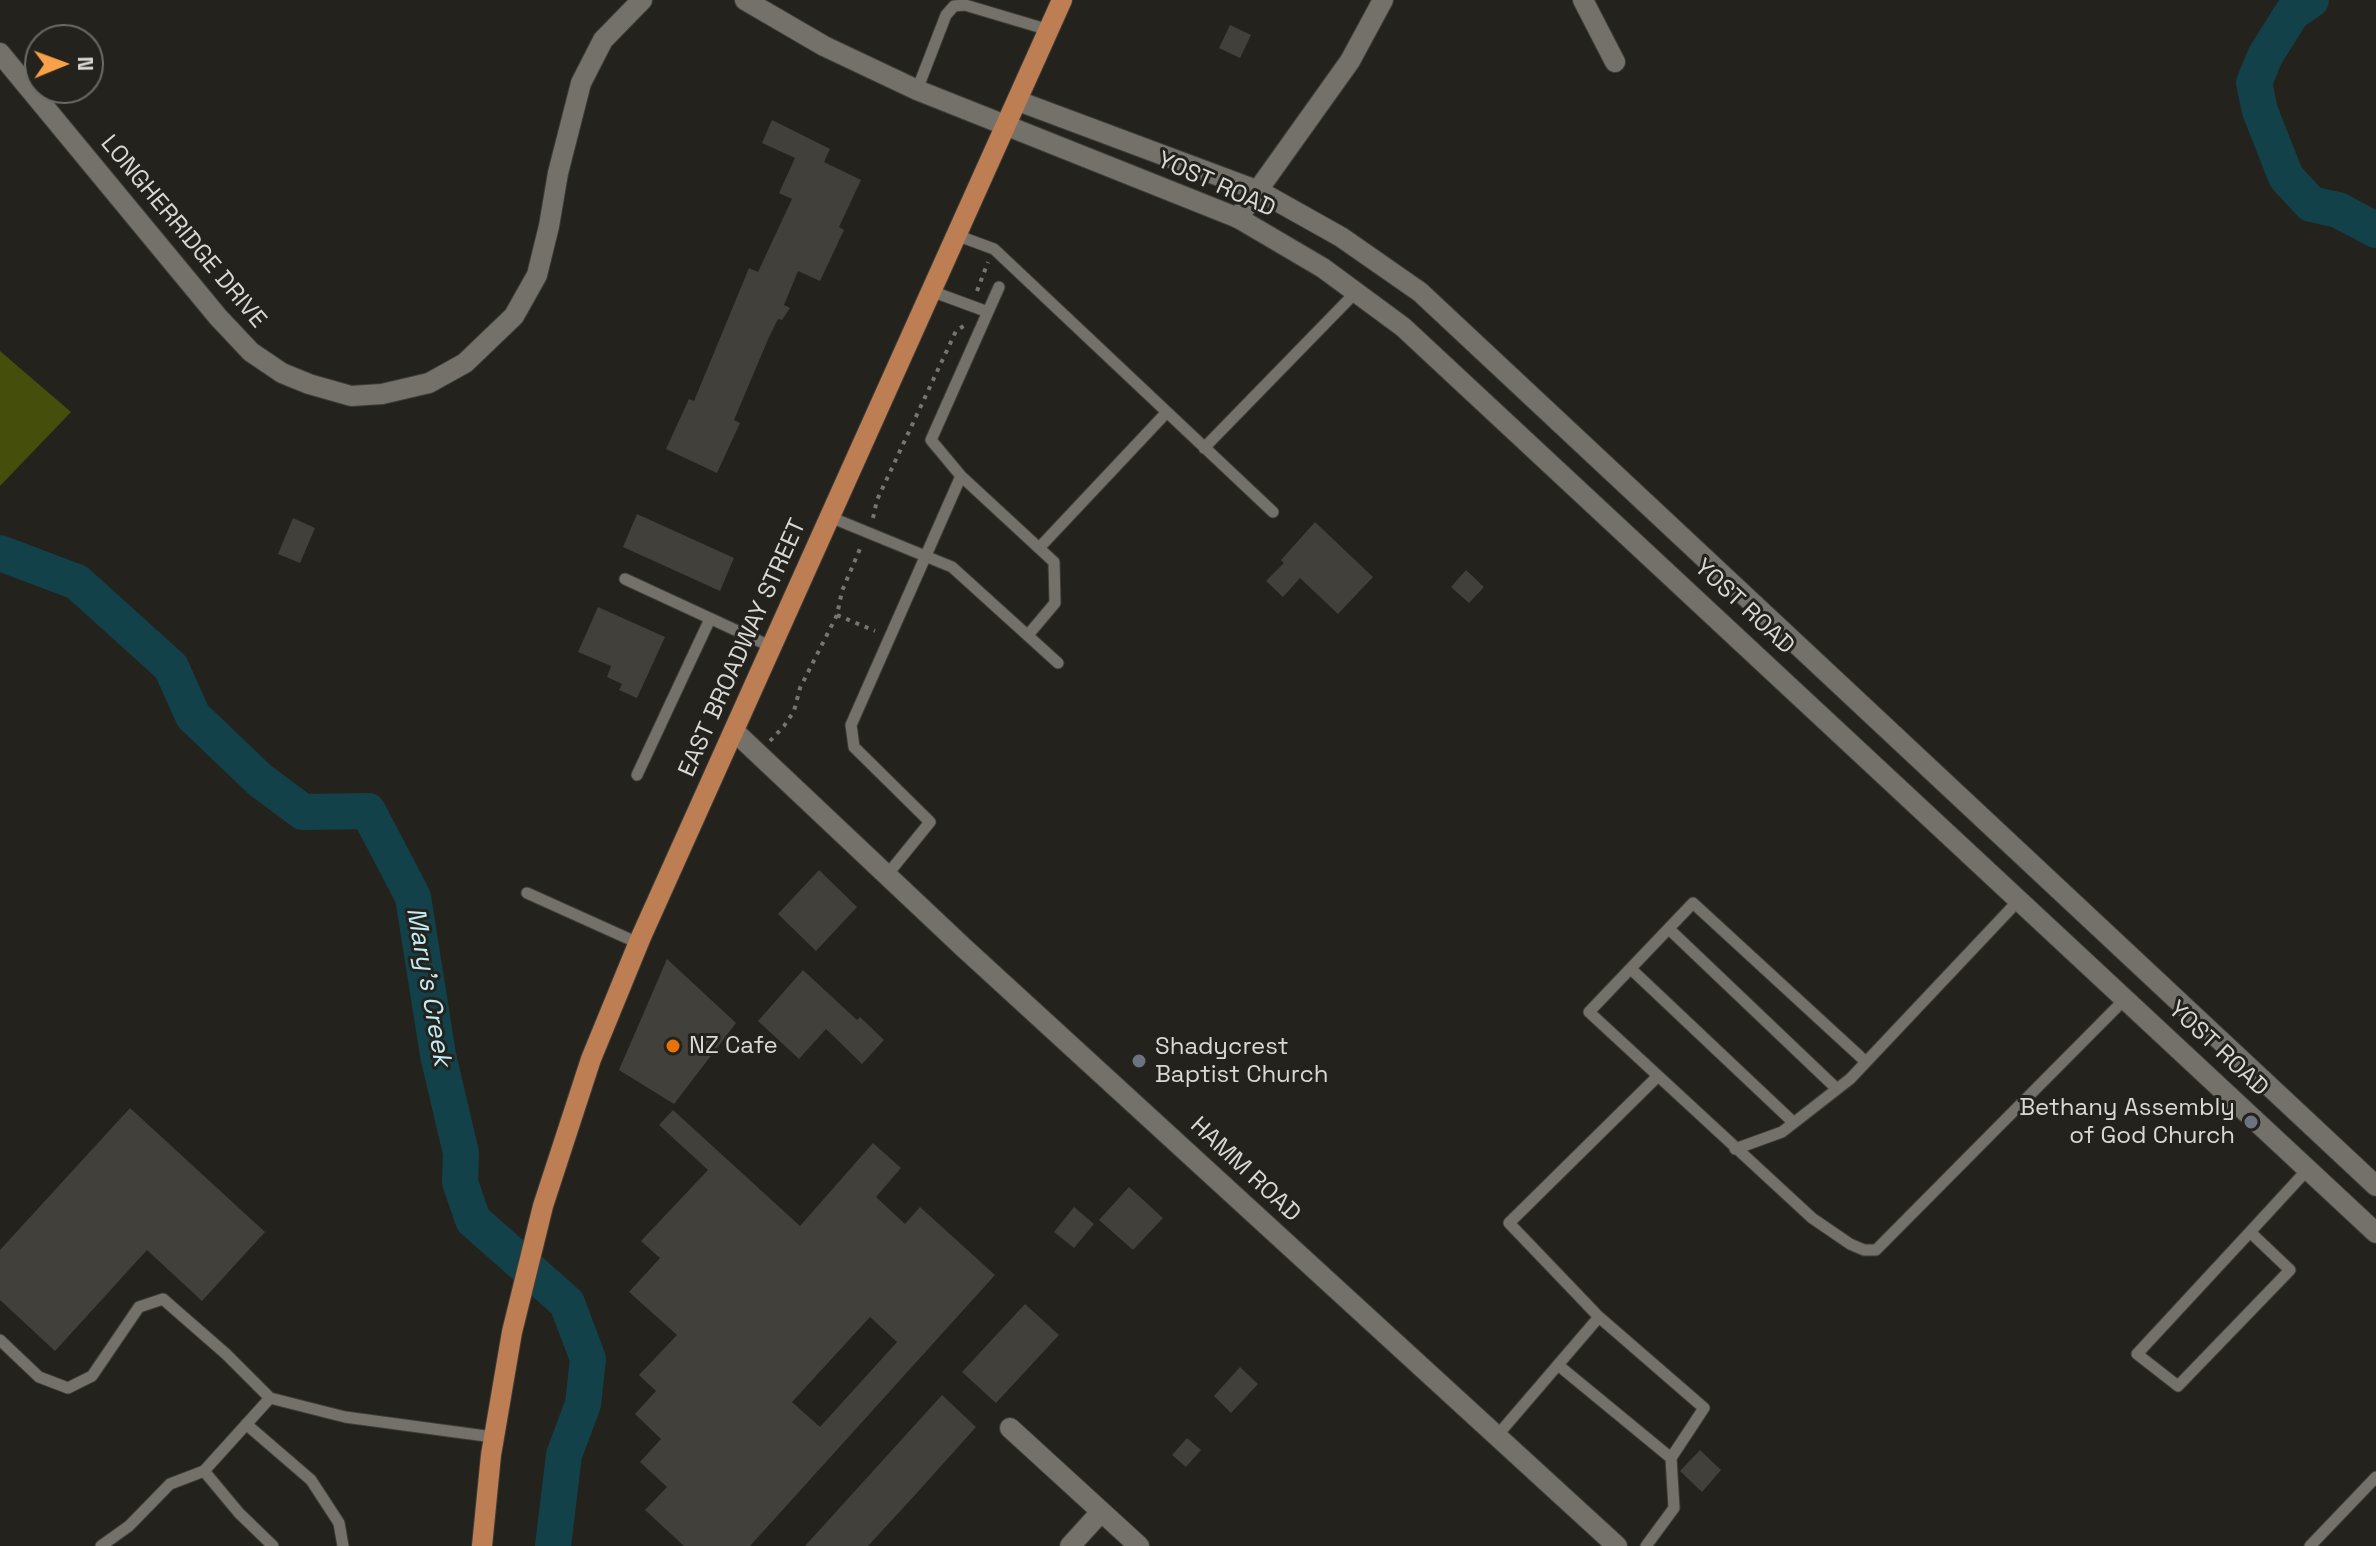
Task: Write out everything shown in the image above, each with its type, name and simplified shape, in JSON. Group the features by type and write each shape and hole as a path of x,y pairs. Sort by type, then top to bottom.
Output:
{"main road":[{"name":"LONGHERRIDGE DRIVE","path":"0,53 218,317 251,352 282,373 309,384 351,396 382,394 429,383 465,363 514,316 537,275 581,83 603,40 642,0"},
{"name":"YOST ROAD","path":"745,0 824,46 917,90 1238,218 1323,268 1403,327 2376,1233"},
{"name":"EAST BROADWAY STREET","path":"482,1546 493,1437 512,1332 543,1206 591,1059 638,943 1062,0"},
{"path":"1238,218 1350,61 1383,0"},
{"path":"1583,0 1615,62"},
{"name":"YOST ROAD","path":"1018,101 1259,191 1341,237 1420,292 2376,1186"},
{"path":"1356,292 1380,264"},
{"path":"1590,498 1615,473"},
{"name":"HAMM ROAD","path":"734,731 1617,1546"},
{"path":"1869,759 1894,734"},
{"path":"1010,1428 1139,1546"},
{"path":"1070,1546 1101,1512"}],"lane":[{"path":"917,90 946,15 954,6 965,5 1049,30"},
{"path":"956,235 994,249 1273,512"},
{"path":"999,287 931,440 961,476 1054,562 1055,603 1028,635"},
{"path":"931,291 988,312"},
{"path":"1204,448 1356,292"},
{"path":"1039,548 1167,412"},
{"path":"887,875 930,822 854,747 851,725 961,476"},
{"path":"830,517 952,567 1058,663"},
{"path":"625,579 772,647"},
{"path":"637,775 710,619"},
{"path":"527,893 638,943"},
{"path":"1735,1149 1782,1132 1837,1089 2019,900"},
{"path":"1866,1062 1693,903 1589,1012 1812,1218 1850,1244 1864,1250 1876,1250 2125,999"},
{"path":"1669,929 1837,1089"},
{"path":"1631,969 1793,1122"},
{"path":"1646,1546 1674,1508 1671,1458 1704,1408 1599,1317 1509,1223 1658,1076"},
{"path":"2250,1232 2290,1270 2178,1386 2137,1354 2308,1169"},
{"path":"0,1340 39,1377 68,1388 92,1376 139,1307 163,1299 226,1354 270,1398 345,1417 493,1437"},
{"path":"1496,1437 1599,1317"},
{"path":"1558,1365 1671,1458"},
{"path":"101,1546 129,1526 170,1484 204,1471 270,1398"},
{"path":"246,1424 311,1480 339,1523 343,1546"},
{"path":"204,1471 239,1513 273,1546"},
{"path":"2310,1546 2376,1477"}],"path":[{"path":"760,755 794,711 800,688 837,615 851,566 867,533 877,500 956,331 967,324 971,305 994,249"},
{"path":"837,615 889,637"}],"green space":[{"path":"0,351 71,412 0,486"}],"building":[{"path":"1230,25 1251,35 1240,58 1219,48"},
{"path":"772,120 830,149 824,162 861,180 839,227 844,230 820,281 798,271 784,305 790,308 782,320 778,319 769,337 734,420 740,423 717,473 666,449 689,399 694,401 749,268 758,272 792,199 779,193 795,158 762,143"},
{"path":"637,514 734,558 720,591 623,547"},
{"path":"293,518 315,528 300,563 278,554"},
{"path":"1315,522 1373,577 1338,614 1300,578 1283,597 1266,581"},
{"path":"1466,570 1484,587 1469,603 1451,587"},
{"path":"598,607 665,637 637,698 619,690 622,684 607,677 611,666 578,652"},
{"path":"819,870 857,907 816,951 778,914"},
{"name":"NZ Cafe","path":"667,959 736,1023 674,1104 619,1070"},
{"path":"803,970 857,1020 860,1017 884,1040 862,1064 826,1029 799,1059 758,1021"},
{"path":"130,1108 265,1232 202,1301 147,1250 55,1351 0,1300 0,1250"},
{"path":"673,1110 800,1226 873,1143 901,1168 876,1197 905,1224 920,1207 995,1275 750,1546 684,1546 645,1510 667,1487 640,1462 661,1439 635,1414 656,1391 639,1375 677,1335 629,1292 660,1258 641,1241 708,1170 659,1125","holes":["870,1317 897,1342 820,1427 792,1402"]},
{"path":"1129,1187 1163,1218 1133,1250 1099,1220"},
{"path":"1074,1207 1094,1224 1074,1248 1054,1232"},
{"path":"1025,1304 1059,1335 996,1403 962,1372"},
{"path":"1240,1367 1258,1384 1231,1413 1214,1396"},
{"path":"942,1395 976,1427 915,1495 868,1546 805,1546"},
{"path":"1187,1438 1201,1450 1186,1467 1172,1455"},
{"path":"1700,1450 1721,1470 1702,1492 1680,1471"}],"waterway":[{"path":"2311,0 2292,13 2265,56 2254,83 2260,111 2286,177 2311,204 2338,210 2376,230"},
{"name":"Mary's Creek","path":"0,553 77,582 171,667 193,716 260,780 303,812 368,811 413,897 438,1055 461,1153 460,1182 473,1220 567,1303 588,1359 583,1404 564,1455 553,1546"}],"place":[{"name":"NZ Cafe","path":"673,1046"},
{"name":"Shadycrest Baptist Church","path":"1139,1061"},
{"name":"Bethany Assembly of God Church","path":"2251,1122"}]}
